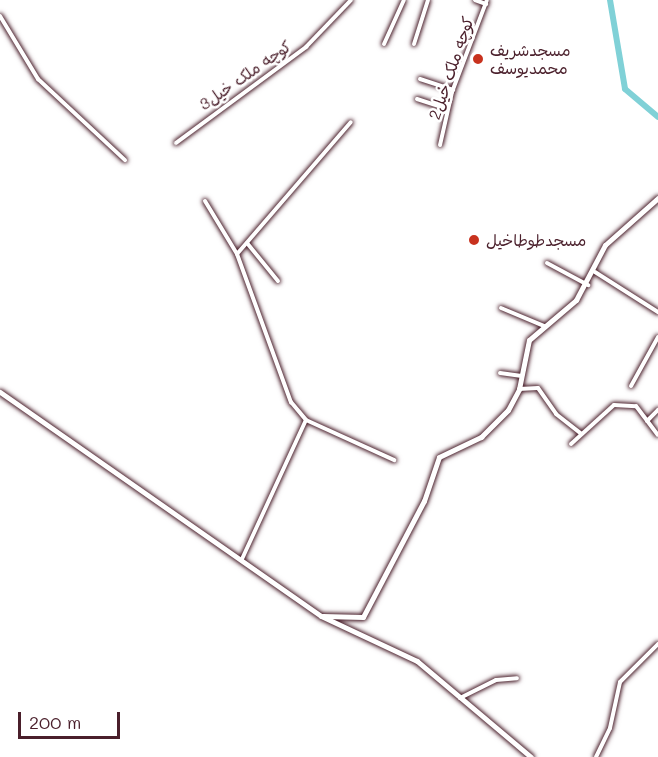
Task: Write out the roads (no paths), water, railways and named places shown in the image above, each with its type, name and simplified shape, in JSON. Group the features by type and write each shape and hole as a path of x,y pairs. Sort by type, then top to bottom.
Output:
{"street":[{"name":"کوچه ملک خیل3","path":"176,143 306,47 351,0"},
{"path":"384,44 404,0"},
{"path":"414,44 428,0"},
{"path":"475,0 486,2"},
{"name":"کوچه ملک خیل2","path":"440,145 453,90 486,2"},
{"path":"0,16 38,79 125,160"},
{"path":"420,79 453,90"},
{"path":"417,99 447,109"},
{"path":"237,254 351,122"},
{"path":"321,616 363,617 424,501 435,464 481,437 519,389 524,348 588,285 605,245 658,198"},
{"path":"205,201 237,254 291,402 306,420 394,460"},
{"path":"247,243 278,281"},
{"path":"547,262 588,285"},
{"path":"595,272 658,312"},
{"path":"501,308 544,326"},
{"path":"631,386 658,337"},
{"path":"500,374 522,376"},
{"path":"519,389 538,388 556,414 580,433"},
{"path":"0,392 98,457 321,616 417,661 531,757"},
{"path":"571,444 580,433 614,405 636,406 658,435"},
{"path":"647,421 658,410"},
{"path":"242,559 306,420"},
{"path":"596,757 610,728 620,682 658,644"},
{"path":"460,698 496,680 517,678"}],"waterway":[{"path":"610,0 625,89 658,117"}],"place":[{"name":"مسجدشریف محمدیوسف","path":"478,59"},
{"name":"مسجدطوطاخیل","path":"474,240"}]}
